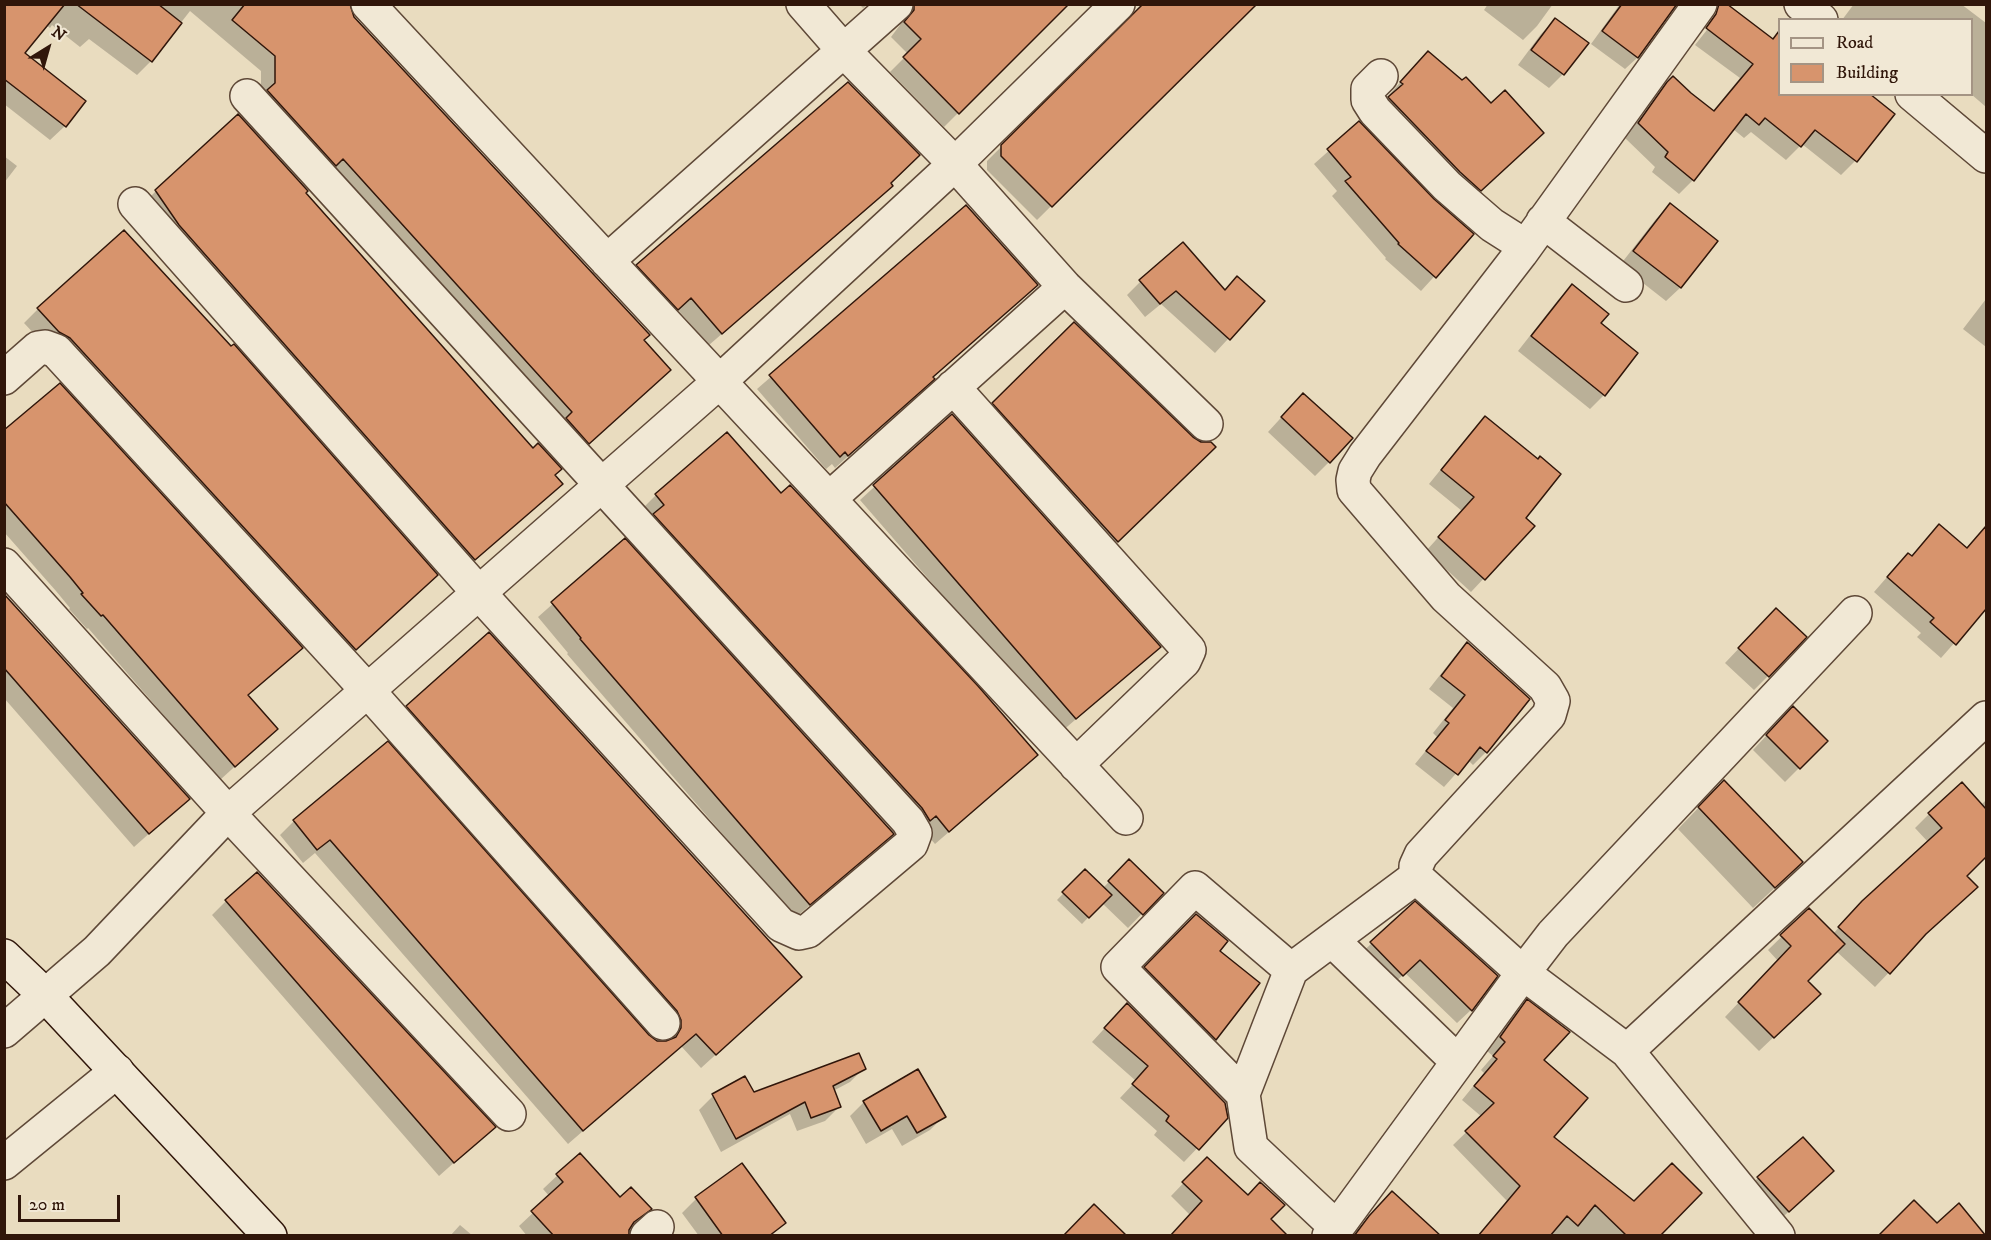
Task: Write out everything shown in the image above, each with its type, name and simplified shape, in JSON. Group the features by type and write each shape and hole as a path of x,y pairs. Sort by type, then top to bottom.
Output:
{"street":[{"path":"368,4 1126,818"},
{"path":"803,4 845,51 955,164 1065,287 1206,424"},
{"path":"607,261 896,4"},
{"path":"4,1031 96,951 228,813 720,382 955,164 1118,4"},
{"path":"1700,4 1534,234 1365,455 1353,480 1354,490 1446,597 1545,687 1553,701 1549,715 1420,855 1416,866 1416,877 1523,973 1627,1051 1778,1236"},
{"path":"1801,4 1818,18"},
{"path":"1381,76 1368,90 1368,100 1375,111 1446,186 1492,225 1534,234 1626,285"},
{"path":"135,204 479,593 781,925 799,933 808,931 911,844 915,833 908,822 247,96"},
{"path":"1914,96 1986,156"},
{"path":"829,499 1065,287"},
{"path":"4,378 38,348 45,347 56,351 368,691 663,1023"},
{"path":"953,387 1189,650 1184,662 1076,765"},
{"path":"4,565 228,813 509,1114"},
{"path":"1416,877 1291,970 1243,1094 1251,1148 1333,1231 1554,934 1855,613"},
{"path":"1627,1051 1986,718"},
{"path":"1243,1094 1118,967 1195,888 1291,970"},
{"path":"1332,940 1458,1062"},
{"path":"4,956 45,995 270,1236"},
{"path":"4,1163 117,1071"}],"building":[{"path":"4,4 65,4 25,53 86,101 66,127 4,79"},
{"path":"76,4 158,4 182,23 152,62"},
{"path":"245,4 350,4 354,17 650,335 644,340 671,370 589,444 566,418 572,412 343,159 336,166 267,90 275,83 275,56 232,20"},
{"path":"914,4 1069,4 959,114 903,57 921,39 904,22 914,10"},
{"path":"1143,4 1257,4 1052,207 1001,156 1001,145"},
{"path":"1622,4 1677,4 1638,58 1602,31"},
{"path":"1719,4 1727,4 1773,39 1778,32 1778,96 1872,96 1895,114 1857,162 1815,130 1801,147 1765,118 1759,125 1746,114 1694,181 1665,157 1668,152 1638,123 1673,76 1714,111 1753,64 1706,28 1716,14"},
{"path":"1555,18 1589,43 1564,75 1531,50"},
{"path":"1428,51 1462,80 1466,77 1491,103 1505,90 1544,133 1481,191 1388,97 1403,84 1400,82"},
{"path":"848,82 920,155 891,183 893,186 722,334 691,298 678,310 636,265"},
{"path":"238,114 533,448 538,443 562,469 555,475 563,484 475,560 179,225 155,190"},
{"path":"1359,121 1434,199 1474,234 1436,278 1398,244 1345,181 1351,177 1327,149"},
{"path":"1670,203 1718,241 1681,288 1633,251"},
{"path":"966,205 1038,285 933,377 935,379 848,456 845,452 840,457 769,375"},
{"path":"124,230 231,346 234,344 438,575 356,650 70,338 59,332 37,308"},
{"path":"1183,242 1225,290 1237,276 1265,301 1230,340 1176,291 1160,304 1139,280"},
{"path":"1572,284 1609,314 1601,323 1638,353 1605,396 1531,336"},
{"path":"1074,322 1193,437 1201,442 1211,442 1216,447 1118,542 992,403"},
{"path":"60,383 303,648 248,695 278,729 235,767 103,615 101,616 81,594 83,593 70,577 4,502 4,430"},
{"path":"1303,393 1353,438 1330,463 1281,417"},
{"path":"952,414 1161,647 1076,719 873,485"},
{"path":"1485,416 1538,459 1540,456 1561,474 1526,518 1535,526 1485,580 1438,537 1474,497 1441,470"},
{"path":"727,432 781,493 790,485 978,686 1038,755 949,832 936,816 930,821 922,808 653,514 664,505 655,494"},
{"path":"1939,524 1967,548 1986,526 1986,609 1956,645 1930,622 1934,618 1887,577 1908,553 1912,556"},
{"path":"625,538 894,834 810,905 580,639 551,602"},
{"path":"4,594 190,799 149,834 4,668"},
{"path":"1776,608 1807,637 1769,677 1738,648"},
{"path":"489,632 802,977 716,1055 696,1034 583,1131 330,840 317,850 293,820 388,741 649,1035 657,1041 666,1041 676,1037 681,1028 681,1020 677,1011 406,706"},
{"path":"1467,642 1530,699 1487,753 1480,747 1458,775 1426,751 1449,723 1445,720 1465,695 1441,676"},
{"path":"1793,706 1828,741 1800,769 1766,735"},
{"path":"1724,780 1803,862 1775,888 1698,807"},
{"path":"1962,782 1986,809 1986,857 1967,876 1978,887 1926,934 1890,974 1838,927 1862,901 1942,828 1928,813"},
{"path":"1129,859 1164,893 1143,915 1108,881"},
{"path":"1085,869 1112,895 1089,918 1062,892"},
{"path":"257,872 496,1127 454,1163 225,900"},
{"path":"1415,901 1498,976 1472,1011 1420,960 1403,976 1370,942"},
{"path":"1809,908 1845,944 1808,981 1821,994 1774,1038 1738,1002 1791,946 1780,935"},
{"path":"1196,914 1228,941 1220,951 1260,983 1216,1040 1144,967"},
{"path":"1527,999 1570,1032 1544,1060 1588,1098 1554,1137 1634,1201 1672,1163 1702,1193 1660,1236 1627,1236 1595,1205 1578,1226 1567,1216 1550,1236 1478,1236 1520,1186 1465,1131 1494,1103 1474,1086 1497,1059 1493,1056 1505,1042 1500,1037"},
{"path":"1127,1003 1225,1103 1228,1118 1199,1150 1166,1121 1169,1116 1132,1084 1148,1066 1104,1028"},
{"path":"859,1053 866,1069 833,1086 841,1107 811,1118 805,1102 736,1139 712,1094 745,1076 754,1092"},
{"path":"918,1069 946,1117 917,1133 907,1116 881,1131 863,1101"},
{"path":"1803,1137 1834,1171 1789,1212 1757,1177"},
{"path":"580,1153 620,1197 631,1187 652,1209 634,1222 629,1230 629,1236 554,1236 531,1211 563,1182 556,1174"},
{"path":"1207,1157 1248,1195 1260,1182 1285,1205 1271,1219 1288,1236 1170,1236 1202,1201 1182,1182"},
{"path":"742,1163 786,1223 769,1236 723,1236 695,1197"},
{"path":"1392,1191 1441,1236 1354,1236"},
{"path":"1914,1200 1937,1223 1959,1203 1986,1236 1878,1236"},
{"path":"1094,1204 1127,1236 1063,1236"}]}
